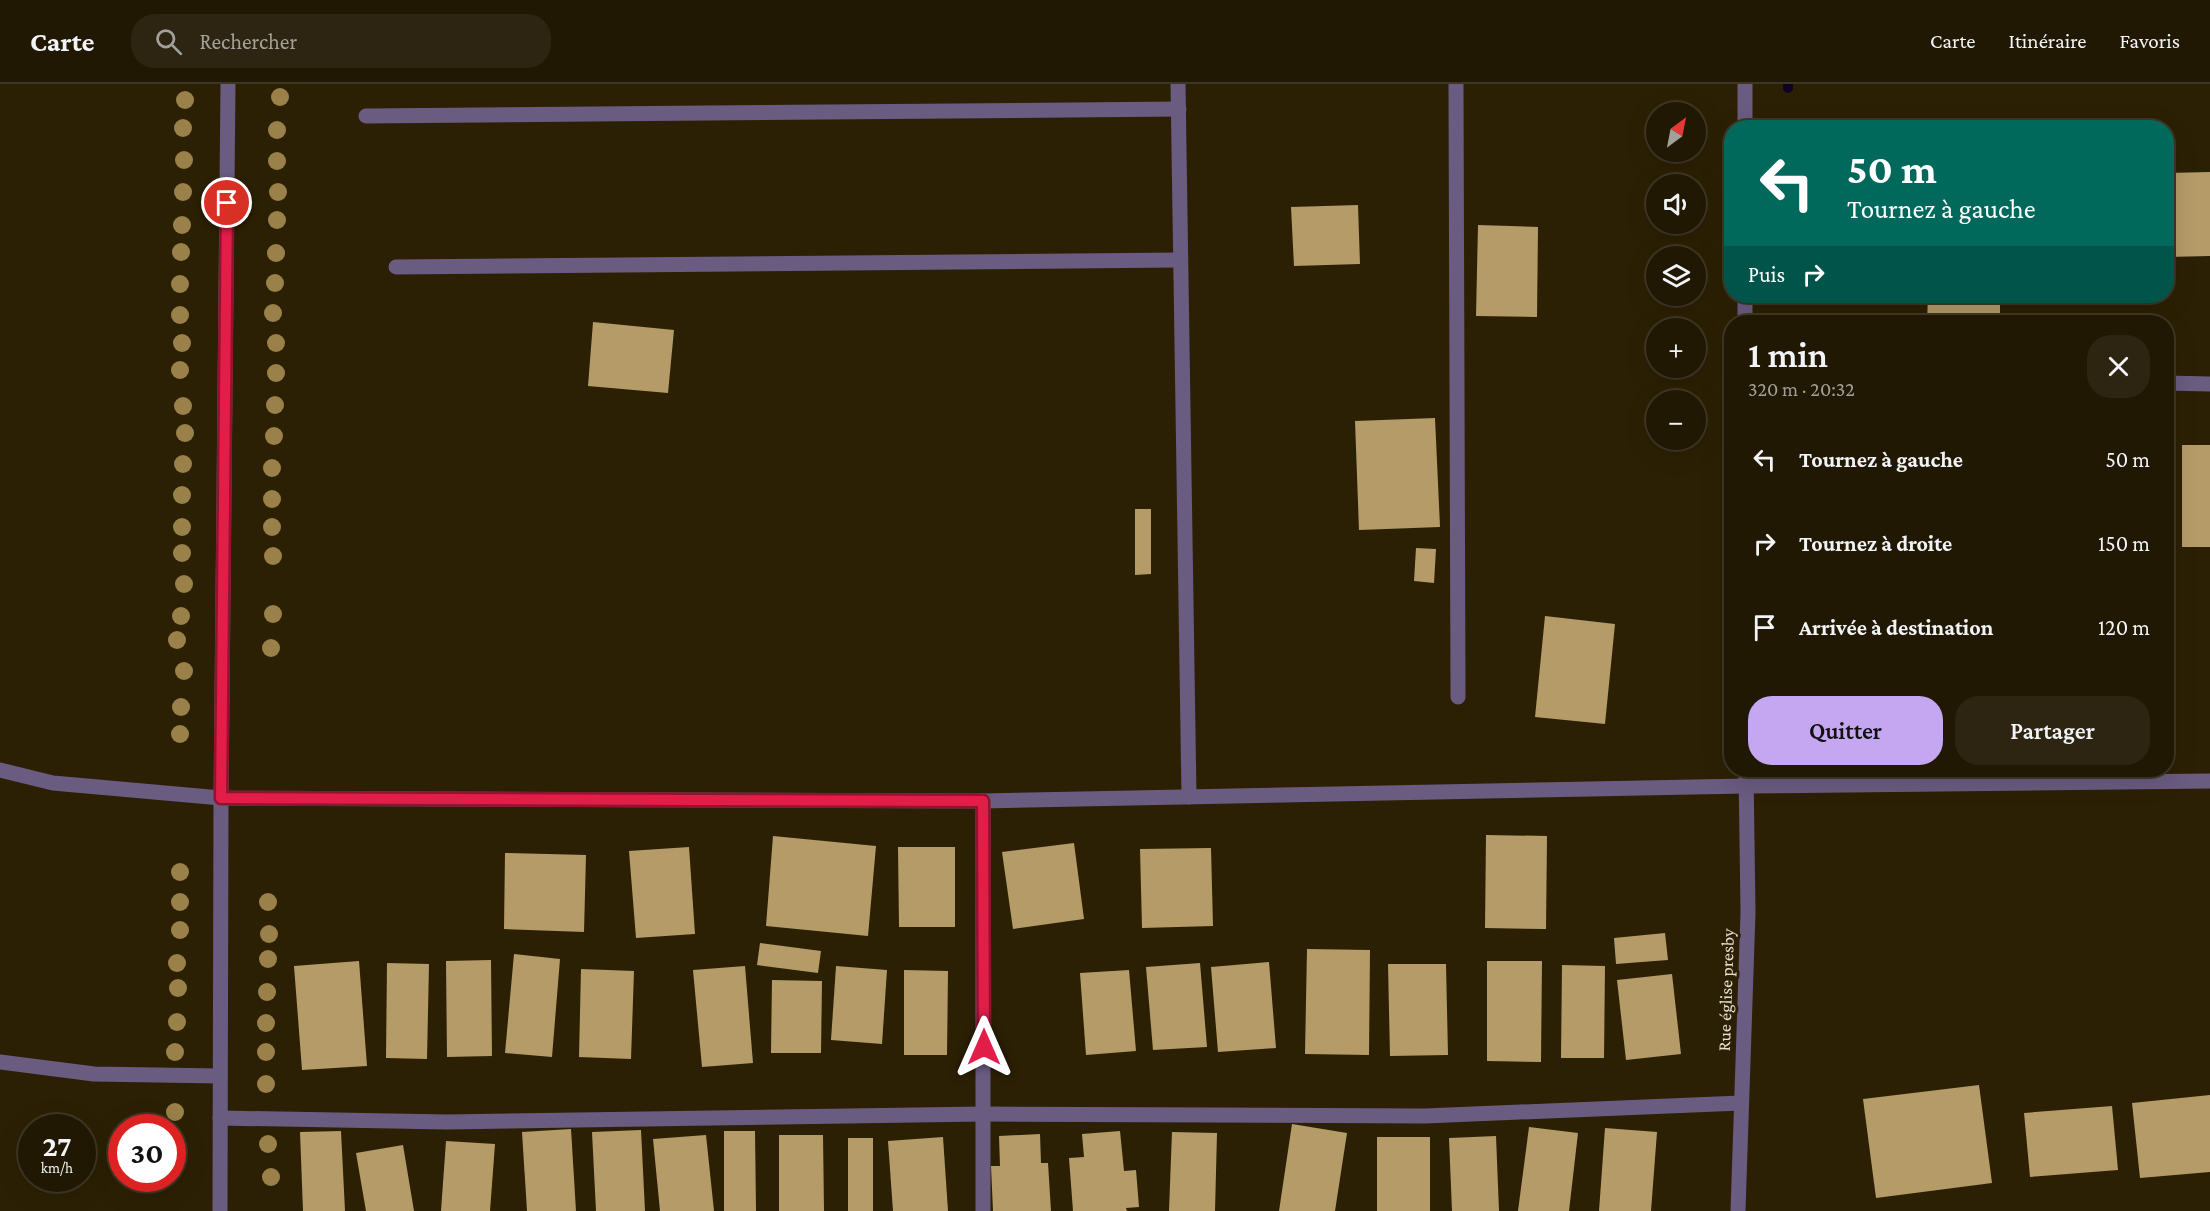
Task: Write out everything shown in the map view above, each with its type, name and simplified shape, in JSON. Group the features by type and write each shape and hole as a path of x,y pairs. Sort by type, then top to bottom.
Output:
{"street":[{"path":"220,1211 221,798 228,84"},
{"path":"1178,84 1189,797"},
{"path":"1456,84 1458,697"},
{"path":"1745,84 1745,120"},
{"path":"366,117 1179,109"},
{"path":"396,267 1180,260"},
{"path":"2174,383 2210,384"},
{"path":"0,770 53,783 221,798 983,801 1746,786 2210,781"},
{"name":"Rue église presby","path":"1738,1211 1748,912 1746,777"},
{"path":"983,801 983,1211"},
{"path":"0,1062 94,1074 220,1076"},
{"path":"220,1118 447,1122 984,1114 1425,1116 1742,1103"}],"building":[{"path":"2210,172 2210,256 2174,257 2174,173"},
{"path":"1358,205 1360,264 1294,266 1291,207"},
{"path":"1478,225 1538,227 1537,317 1476,316"},
{"path":"1928,303 2000,303 2000,315 1927,315"},
{"path":"593,322 674,330 668,393 588,386"},
{"path":"1435,418 1440,527 1359,530 1355,421"},
{"path":"2182,445 2210,445 2210,547 2182,547"},
{"path":"1135,509 1151,509 1151,574 1135,575"},
{"path":"1416,548 1436,549 1434,583 1414,581"},
{"path":"1545,616 1615,624 1605,724 1535,717"},
{"path":"1486,835 1547,836 1546,929 1485,928"},
{"path":"773,836 876,846 868,936 766,926"},
{"path":"1074,843 1084,919 1013,929 1002,852"},
{"path":"689,847 695,934 636,938 629,851"},
{"path":"898,847 955,847 955,927 899,927"},
{"path":"1211,848 1213,926 1142,928 1140,849"},
{"path":"505,853 586,855 584,932 504,929"},
{"path":"1665,933 1668,960 1616,964 1614,938"},
{"path":"760,943 821,951 818,973 757,965"},
{"path":"1307,949 1370,950 1369,1055 1305,1054"},
{"path":"514,954 560,959 552,1057 505,1053"},
{"path":"491,960 492,1056 447,1057 446,961"},
{"path":"359,961 367,1066 302,1070 294,966"},
{"path":"1487,961 1542,961 1541,1062 1487,1061"},
{"path":"1269,962 1276,1048 1218,1052 1211,967"},
{"path":"387,963 429,964 427,1059 386,1058"},
{"path":"1200,963 1207,1047 1153,1050 1146,967"},
{"path":"1388,964 1446,964 1448,1055 1390,1056"},
{"path":"1562,965 1605,966 1604,1058 1561,1058"},
{"path":"745,966 753,1063 702,1067 693,970"},
{"path":"836,966 887,970 882,1044 831,1040"},
{"path":"581,969 634,971 631,1059 579,1057"},
{"path":"904,970 948,971 947,1055 904,1055"},
{"path":"1129,970 1136,1051 1086,1055 1080,973"},
{"path":"1672,974 1681,1054 1626,1060 1617,980"},
{"path":"772,980 822,981 821,1053 771,1053"},
{"path":"1979,1085 1992,1183 1876,1198 1863,1099"},
{"path":"2210,1095 2210,1172 2140,1178 2132,1103"},
{"path":"2112,1106 2118,1170 2030,1177 2024,1113"},
{"path":"1292,1124 1347,1133 1335,1211 1279,1211"},
{"path":"1529,1127 1578,1133 1569,1211 1518,1211"},
{"path":"1605,1128 1657,1132 1651,1211 1599,1211"},
{"path":"571,1129 576,1211 527,1211 522,1132"},
{"path":"641,1130 645,1211 596,1211 592,1132"},
{"path":"341,1131 345,1211 303,1211 300,1132"},
{"path":"724,1131 755,1131 756,1211 724,1211"},
{"path":"1120,1131 1124,1171 1136,1170 1139,1207 1126,1208 1127,1211 1073,1211 1069,1158 1084,1157 1082,1134"},
{"path":"1172,1132 1217,1133 1215,1211 1169,1211"},
{"path":"1040,1134 1041,1163 1048,1163 1051,1211 993,1211 991,1166 1000,1166 999,1136"},
{"path":"706,1135 714,1211 660,1211 653,1139"},
{"path":"779,1135 823,1135 824,1211 779,1211"},
{"path":"1496,1136 1499,1211 1452,1211 1449,1138"},
{"path":"943,1137 948,1211 893,1211 888,1141"},
{"path":"1377,1137 1430,1137 1430,1211 1377,1211"},
{"path":"848,1138 873,1138 873,1211 848,1211"},
{"path":"446,1141 495,1144 490,1211 441,1211"},
{"path":"403,1145 414,1211 366,1211 356,1153"}],"route":[{"path":"227,203 221,798 983,801 984,1047"}]}
